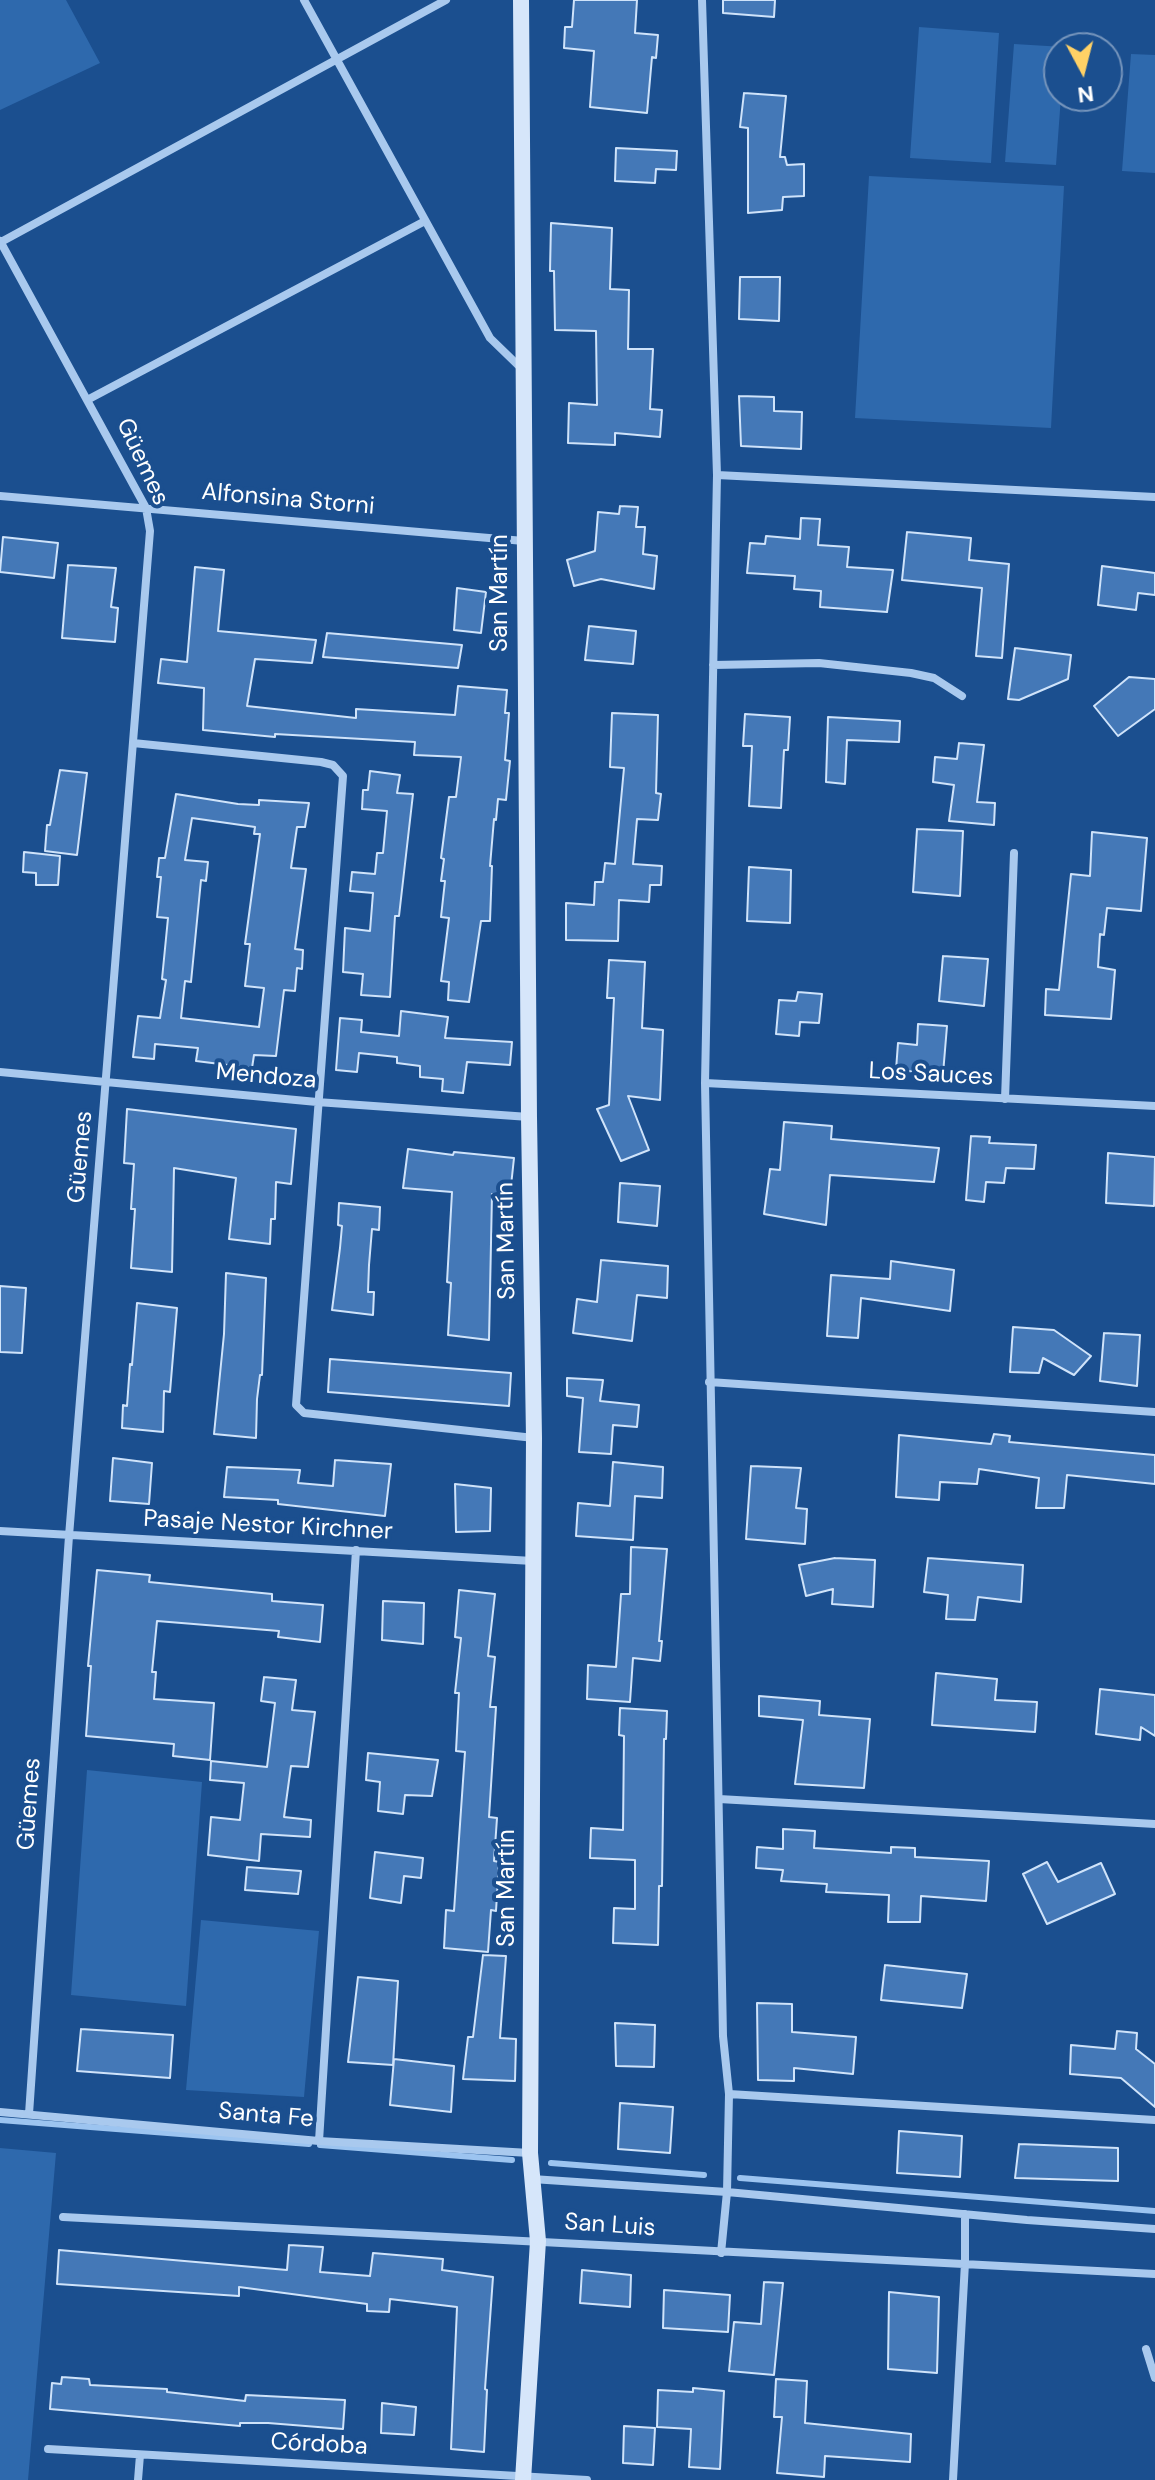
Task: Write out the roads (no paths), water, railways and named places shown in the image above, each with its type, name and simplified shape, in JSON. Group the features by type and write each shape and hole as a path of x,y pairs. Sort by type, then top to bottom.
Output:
{"street":[{"path":"304,0 490,338 524,371"},
{"path":"0,241 446,0"},
{"name":"San Martín","path":"521,0 534,1438 530,2153 538,2241 523,2478"},
{"path":"702,0 717,475 705,1083 723,2036 729,2094 727,2192 721,2253"},
{"path":"89,399 425,221"},
{"name":"Güemes","path":"0,241 146,508 150,531 108,1083 69,1536 29,2114"},
{"path":"717,475 1155,497"},
{"name":"Alfonsina Storni","path":"0,496 525,541"},
{"path":"713,665 819,663 911,673 934,678 962,696"},
{"path":"133,743 321,762 333,765 343,776 296,1405 304,1413 534,1438"},
{"path":"1005,1099 1014,853"},
{"name":"Mendoza","path":"0,1072 317,1102 529,1117"},
{"name":"Los Sauces","path":"705,1083 1155,1106"},
{"path":"709,1382 1155,1412"},
{"name":"Pasaje Nestor Kirchner","path":"0,1531 534,1561"},
{"path":"319,2141 356,1550"},
{"path":"719,1799 1155,1824"},
{"path":"729,2094 1155,2120"},
{"name":"Santa Fe","path":"0,2112 319,2141 530,2153"},
{"path":"532,2179 727,2192 1155,2229"},
{"path":"953,2480 965,2214"},
{"name":"San Luis","path":"63,2217 1155,2274"},
{"path":"1146,2349 1155,2378"},
{"name":"Córdoba","path":"48,2449 587,2480"},
{"path":"138,2480 140,2455"}],"waterway":[{"path":"0,2120 309,2144"},
{"path":"320,2145 512,2160"},
{"path":"551,2163 704,2175"},
{"path":"740,2178 1155,2211"}]}
